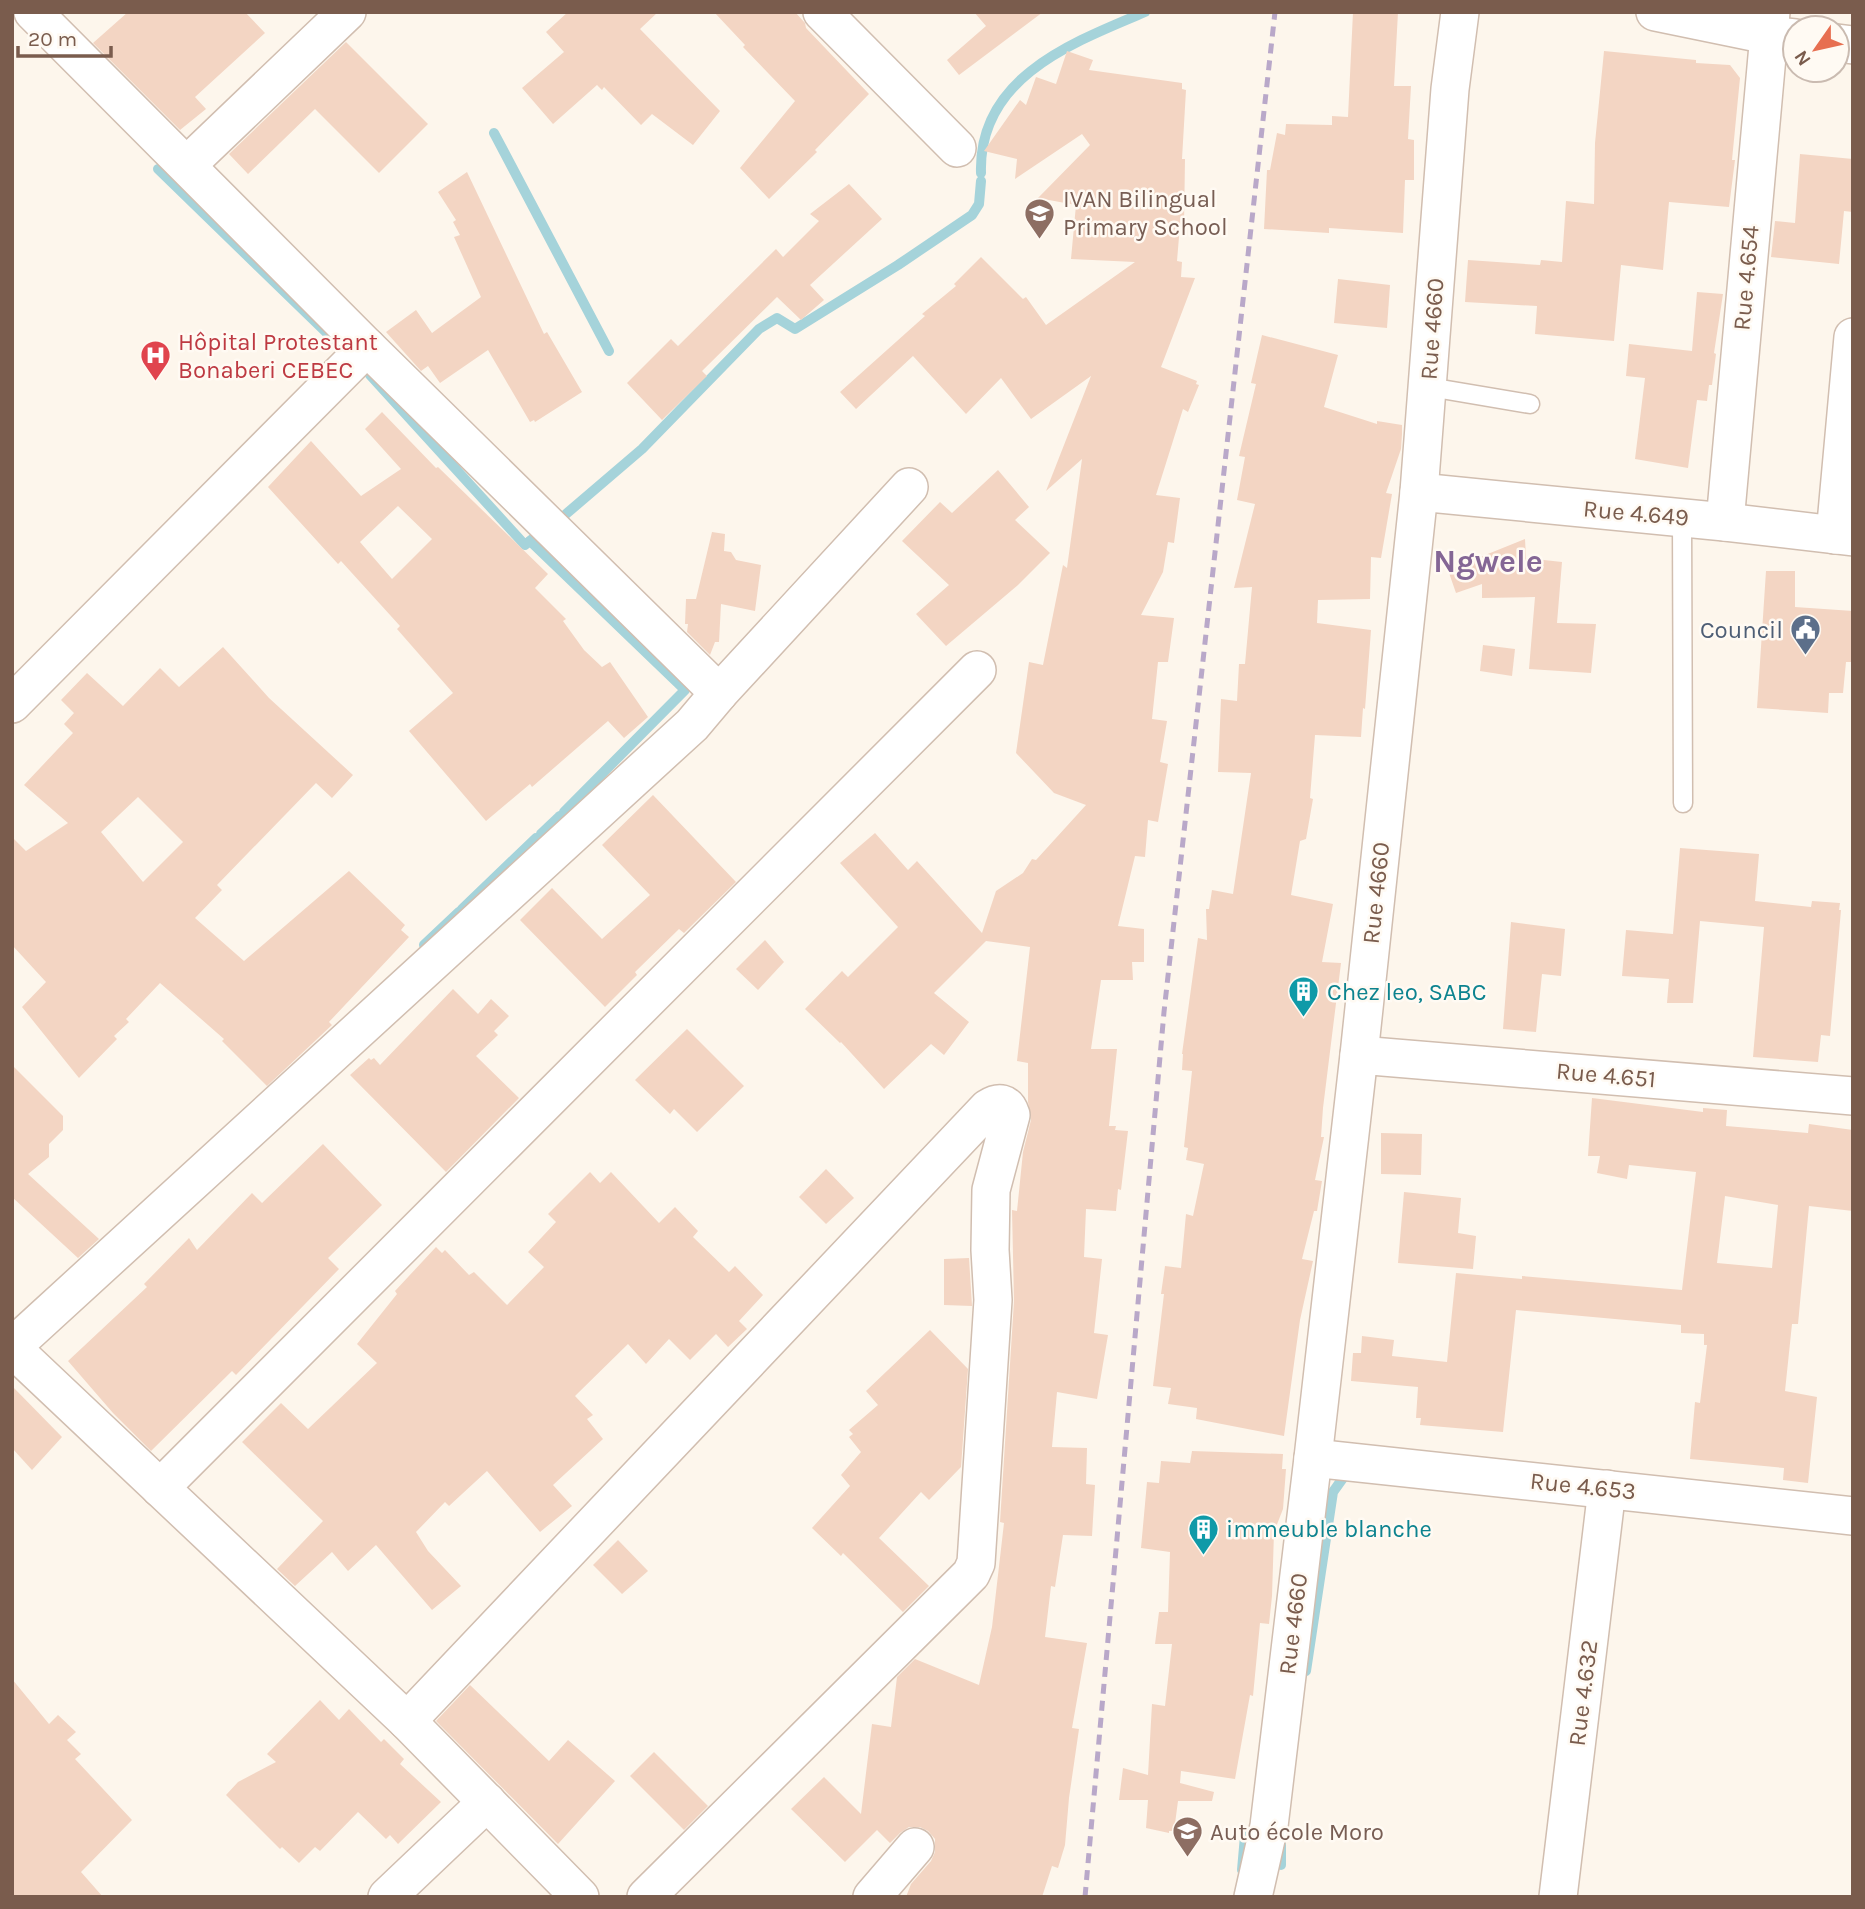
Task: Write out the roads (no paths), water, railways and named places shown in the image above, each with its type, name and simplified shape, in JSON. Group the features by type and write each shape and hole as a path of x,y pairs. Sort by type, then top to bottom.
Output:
{"street":[{"path":"33,12 367,347 719,693"},
{"path":"187,165 347,12"},
{"path":"822,12 957,148"},
{"name":"Rue 4660","path":"1252,1897 1269,1826 1359,1055 1419,492 1451,89 1460,12"},
{"path":"1654,12 1778,29"},
{"name":"Rue 4.654","path":"1725,522 1778,29"},
{"path":"1844,536 1853,338"},
{"path":"12,704 367,347"},
{"path":"580,1897 407,1721 12,1348 692,725 909,487"},
{"name":"Rue 4.649","path":"1419,492 1682,517 1844,536"},
{"path":"160,1488 977,670"},
{"name":"Rue 4.651","path":"1359,1055 1853,1096"},
{"path":"407,1721 989,1108 996,1103 1009,1107 1011,1115 991,1190 993,1300 976,1563 971,1574 646,1897"},
{"name":"Rue 4.653","path":"1313,1458 1853,1516"},
{"name":"Rue 4.632","path":"1558,1897 1607,1489"},
{"path":"387,1897 487,1802"},
{"path":"872,1897 915,1847"}],"lane":[{"path":"1427,384 1441,389 1530,404"},
{"path":"1682,517 1684,803"}],"waterway":[{"path":"981,173 984,140 995,112 1012,88 1034,68 1060,52 1145,12"},
{"path":"494,133 609,351"},
{"path":"158,169 333,339"},
{"path":"566,514 642,449 759,329 777,318 795,329 898,265 972,215 979,204 981,181"},
{"path":"370,375 525,545 544,529"},
{"path":"530,541 685,690 564,812"},
{"path":"541,834 560,816"},
{"path":"462,909 536,838"},
{"path":"424,945 459,912"},
{"path":"1306,1671 1333,1492 1343,1478"},
{"path":"1242,1870 1245,1836"},
{"path":"1281,1845 1281,1865"}],"railway":[{"path":"1085,1897 1164,1012 1275,12"}],"place":[{"name":"IVAN Bilingual Primary School","path":"1040,240"},
{"name":"Hôpital Protestant Bonaberi CEBEC","path":"155,383"},
{"name":"Council","path":"1806,657"},
{"name":"Chez leo, SABC","path":"1304,1019"},
{"name":"immeuble blanche","path":"1203,1556"},
{"name":"Auto école Moro","path":"1187,1859"}],"district":[{"name":"Ngwele","path":"1488,561"}]}
